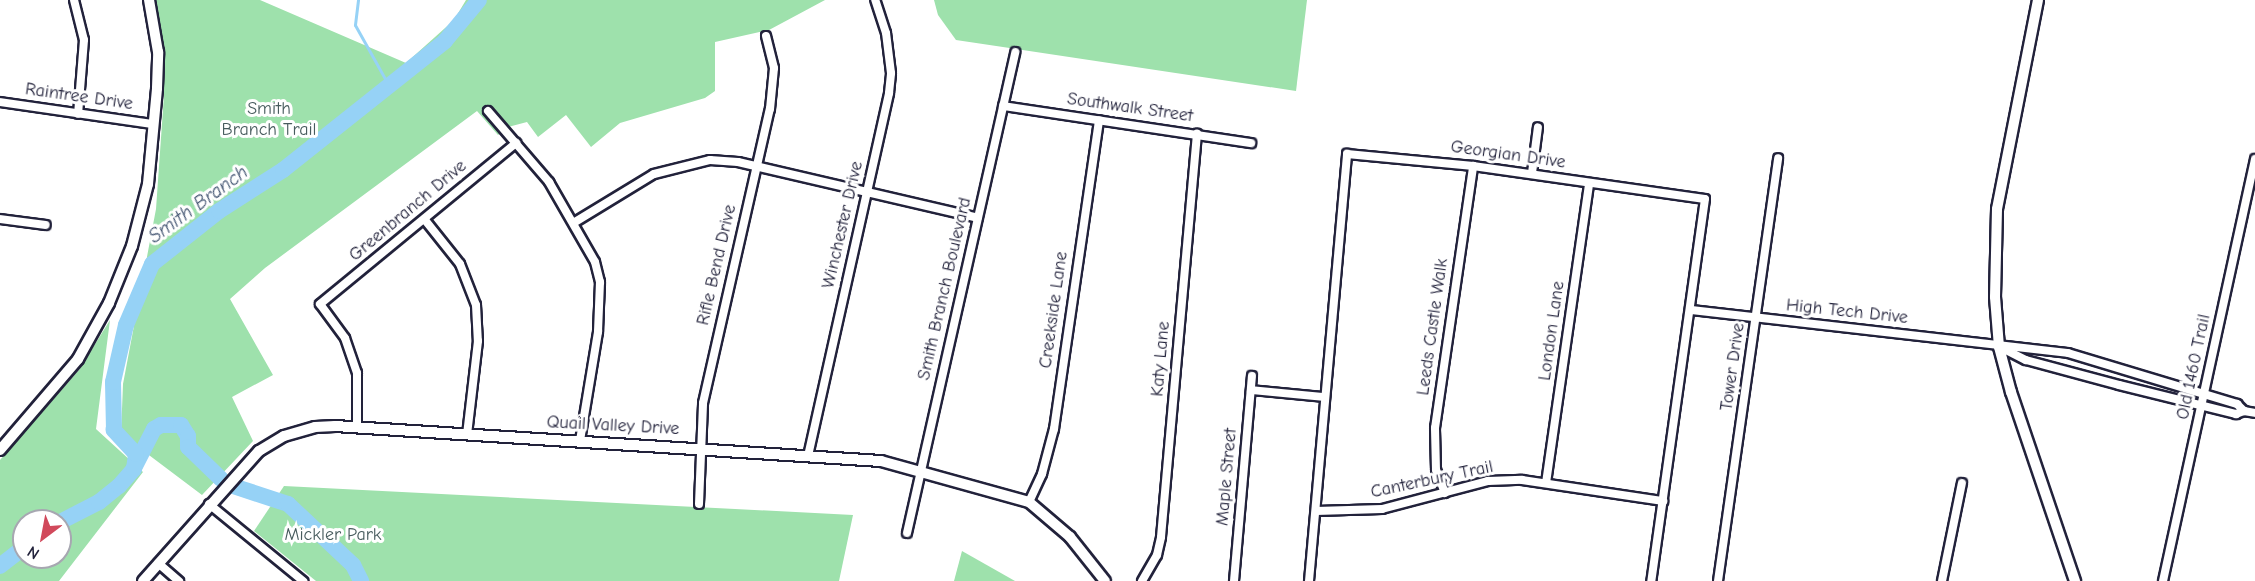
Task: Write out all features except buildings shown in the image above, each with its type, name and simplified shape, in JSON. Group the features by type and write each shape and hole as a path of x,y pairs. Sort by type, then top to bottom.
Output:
{"street":[{"path":"74,0 84,40 78,114"},
{"path":"0,450 78,359 109,303 141,215 153,124 158,52 149,0"},
{"name":"Winchester Drive","path":"808,456 867,193 891,74 886,33 875,0"},
{"path":"2038,0 1997,209 1994,256 1999,347 2075,581"},
{"name":"Rifle Bend Drive","path":"699,504 703,404 773,87 774,68 766,36"},
{"name":"Smith Branch Boulevard","path":"908,533 920,470 1015,52"},
{"name":"Raintree Drive","path":"0,102 153,124"},
{"name":"Southwalk Street","path":"1003,106 1251,143"},
{"path":"488,111 549,182 588,245 600,282 598,332 580,441"},
{"name":"Creekside Lane","path":"1029,502 1042,474 1054,429 1099,120"},
{"path":"1532,173 1538,127"},
{"name":"Katy Lane","path":"1142,581 1157,555 1161,537 1197,134"},
{"name":"Greenbranch Drive","path":"357,427 358,383 352,356 340,331 320,304 516,143"},
{"name":"Georgian Drive","path":"1309,581 1347,154 1532,173 1705,199 1651,581"},
{"name":"Tower Drive","path":"1718,581 1778,158"},
{"name":"Old 1460 Trail","path":"2163,581 2203,406 2255,159"},
{"path":"575,222 670,167 710,160 756,167 978,218"},
{"name":"Leeds Castle Walk","path":"1445,493 1436,470 1434,428 1473,166"},
{"name":"London Lane","path":"1546,483 1589,183"},
{"path":"0,219 46,225"},
{"path":"424,220 460,264 476,305 478,340 467,434"},
{"name":"High Tech Drive","path":"1691,310 1999,347 2025,345 2068,353 2237,404 2244,411 2236,414 2026,360 1999,347"},
{"name":"Maple Street","path":"1234,581 1252,376"},
{"path":"1251,390 1324,397"},
{"path":"2244,411 2255,413"},
{"name":"Quail Valley Drive","path":"143,581 253,457 284,436 315,427 357,427 881,461 1029,502 1044,511 1070,537 1105,581"},
{"name":"Canterbury Trail","path":"1316,511 1359,512 1488,481 1546,483 1663,501"},
{"path":"1942,581 1962,483"},
{"path":"209,504 303,581"},
{"path":"158,563 179,581"}],"green space":[{"name":"Smith Branch Trail","path":"154,0 260,0 406,63 454,20 466,0 825,0 769,30 715,42 715,91 705,98 620,123 591,147 566,115 538,137 527,122 508,127 498,135 477,111 265,268 230,299 273,375 232,397 253,441 202,495 121,434 123,384 156,209 164,95"},
{"path":"934,0 1307,0 1296,91 956,40 938,15"},
{"path":"110,320 96,429 143,472 72,564 72,509 12,509 12,569 68,569 59,581 0,581 0,460 79,370"},
{"name":"Mickler Park","path":"284,486 853,515 839,581 316,581 254,531"},
{"path":"962,551 1015,581 954,581"}],"waterway":[{"path":"358,0 355,25 388,84"},
{"name":"Smith Branch","path":"72,516 99,502 119,486 134,469 136,454 114,430 113,382 126,325 152,264 219,211 283,170 445,41 479,0"},
{"path":"134,468 154,429 161,425 181,425 188,436 188,447 221,479"},
{"path":"233,486 288,504 353,565 361,581"},
{"name":"Smith Branch","path":"0,566 12,556"}]}
